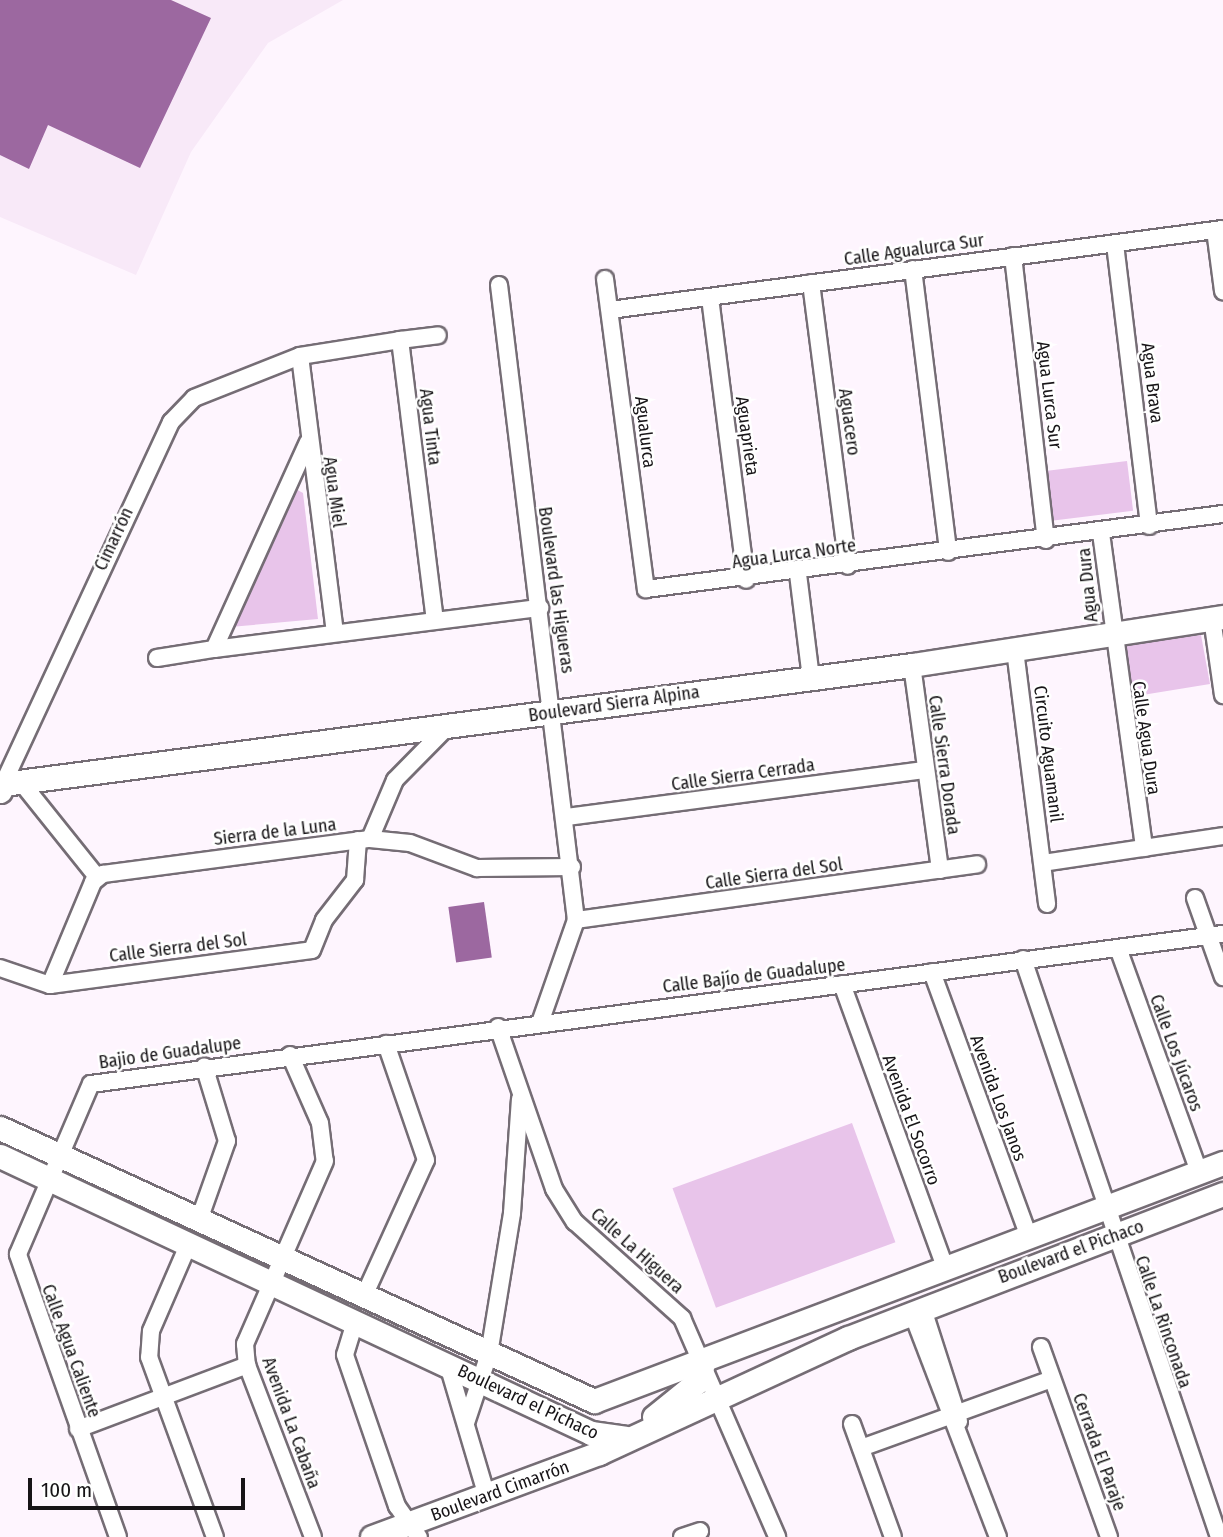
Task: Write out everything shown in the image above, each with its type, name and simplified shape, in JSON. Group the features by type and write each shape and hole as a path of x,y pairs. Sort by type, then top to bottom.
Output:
{"street":[{"name":"Calle Agualurca Sur","path":"610,310 1219,230"},
{"path":"1219,230 1223,291"},
{"name":"Agua Brava","path":"1115,244 1149,526"},
{"name":"Agua Lurca Sur","path":"1013,256 1045,540"},
{"path":"913,269 948,552"},
{"name":"Agualurca","path":"606,279 646,589"},
{"name":"Aguacero","path":"811,283 848,566"},
{"name":"Boulevard las Higueras","path":"499,285 567,817 576,920 541,1020"},
{"name":"Aguaprieta","path":"710,298 746,580"},
{"path":"300,356 438,335"},
{"name":"Agua Tinta","path":"400,340 435,620"},
{"name":"Agua Miel","path":"300,356 308,442 335,633"},
{"name":"Cimarrón","path":"8,786 171,422 194,398 300,356"},
{"path":"214,649 308,442"},
{"name":"Agua Lurca Norte","path":"646,589 798,574 1223,514"},
{"name":"Agua Dura","path":"1101,533 1112,634"},
{"path":"798,574 811,678"},
{"path":"157,658 540,608"},
{"path":"1218,618 1223,695"},
{"name":"Boulevard Sierra Alpina","path":"8,786 912,665 1218,618"},
{"name":"Calle Agua Dura","path":"1112,634 1144,848"},
{"name":"Circuito Aguamanil","path":"1015,649 1047,904"},
{"name":"Calle Sierra Dorada","path":"912,665 924,770 940,870"},
{"path":"364,839 395,780 448,726"},
{"name":"Calle Sierra Cerrada","path":"567,817 924,770"},
{"path":"0,968 50,985 97,877 8,786"},
{"path":"1043,863 1223,836"},
{"name":"Sierra de la Luna","path":"97,877 364,839 410,843 477,868 572,867"},
{"name":"Calle Sierra del Sol","path":"50,985 312,950 324,920 355,880 364,839"},
{"name":"Calle Sierra del Sol","path":"576,920 977,864"},
{"path":"1195,898 1215,935 1223,977"},
{"name":"Calle Bajío de Guadalupe","path":"290,1055 386,1044 541,1020 1215,935"},
{"name":"Calle Los Júcaros","path":"1118,948 1199,1172"},
{"name":"Calle La Rinconada","path":"1023,959 1106,1207 1113,1237 1220,1537"},
{"name":"Avenida Los Janos","path":"932,972 1029,1237"},
{"name":"Avenida El Socorro","path":"842,984 946,1269"},
{"name":"Calle La Higuera","path":"498,1027 554,1189 575,1222 681,1318 777,1537"},
{"path":"365,1296 426,1160 386,1044"},
{"name":"Bajio de Guadalupe","path":"58,1154 92,1084 290,1055"},
{"name":"Avenida La Cabaña","path":"290,1055 320,1123 325,1161 248,1332 247,1365 313,1537"},
{"path":"199,1220 227,1141 204,1066"},
{"path":"466,1423 489,1354 512,1213 521,1090"},
{"name":"Boulevard el Pichaco","path":"0,1128 594,1401 703,1364 1223,1163"},
{"name":"Calle Agua Caliente","path":"58,1154 18,1254 118,1537"},
{"name":"Boulevard el Pichaco","path":"0,1156 591,1433 632,1435 716,1395 917,1310 1223,1194"},
{"path":"189,1243 148,1343 163,1397 215,1537"},
{"path":"917,1310 998,1537"},
{"path":"355,1322 345,1355 413,1531"},
{"name":"Cerrada El Paraje","path":"1041,1347 1108,1537"},
{"path":"632,1435 697,1382 703,1364"},
{"path":"78,1429 247,1365"},
{"path":"449,1365 487,1497"},
{"name":"Cerrada El Paraje","path":"861,1448 1052,1380"},
{"path":"852,1424 893,1537"},
{"name":"Boulevard Cimarrón","path":"376,1536 413,1531 632,1435"},
{"path":"682,1537 700,1531"}],"shaded area":[{"path":"0,0 343,0 268,43 191,152 136,275 0,217"},
{"path":"1127,461 1133,511 1054,520 1048,471"},
{"path":"294,488 303,493 318,619 230,627"},
{"path":"1201,635 1210,684 1124,698 1121,643"},
{"path":"852,1123 895,1242 716,1308 673,1188"}],"building":[{"path":"0,0 171,0 211,18 140,168 48,125 29,169 0,155"},
{"path":"484,902 492,957 456,962 448,907"}]}
